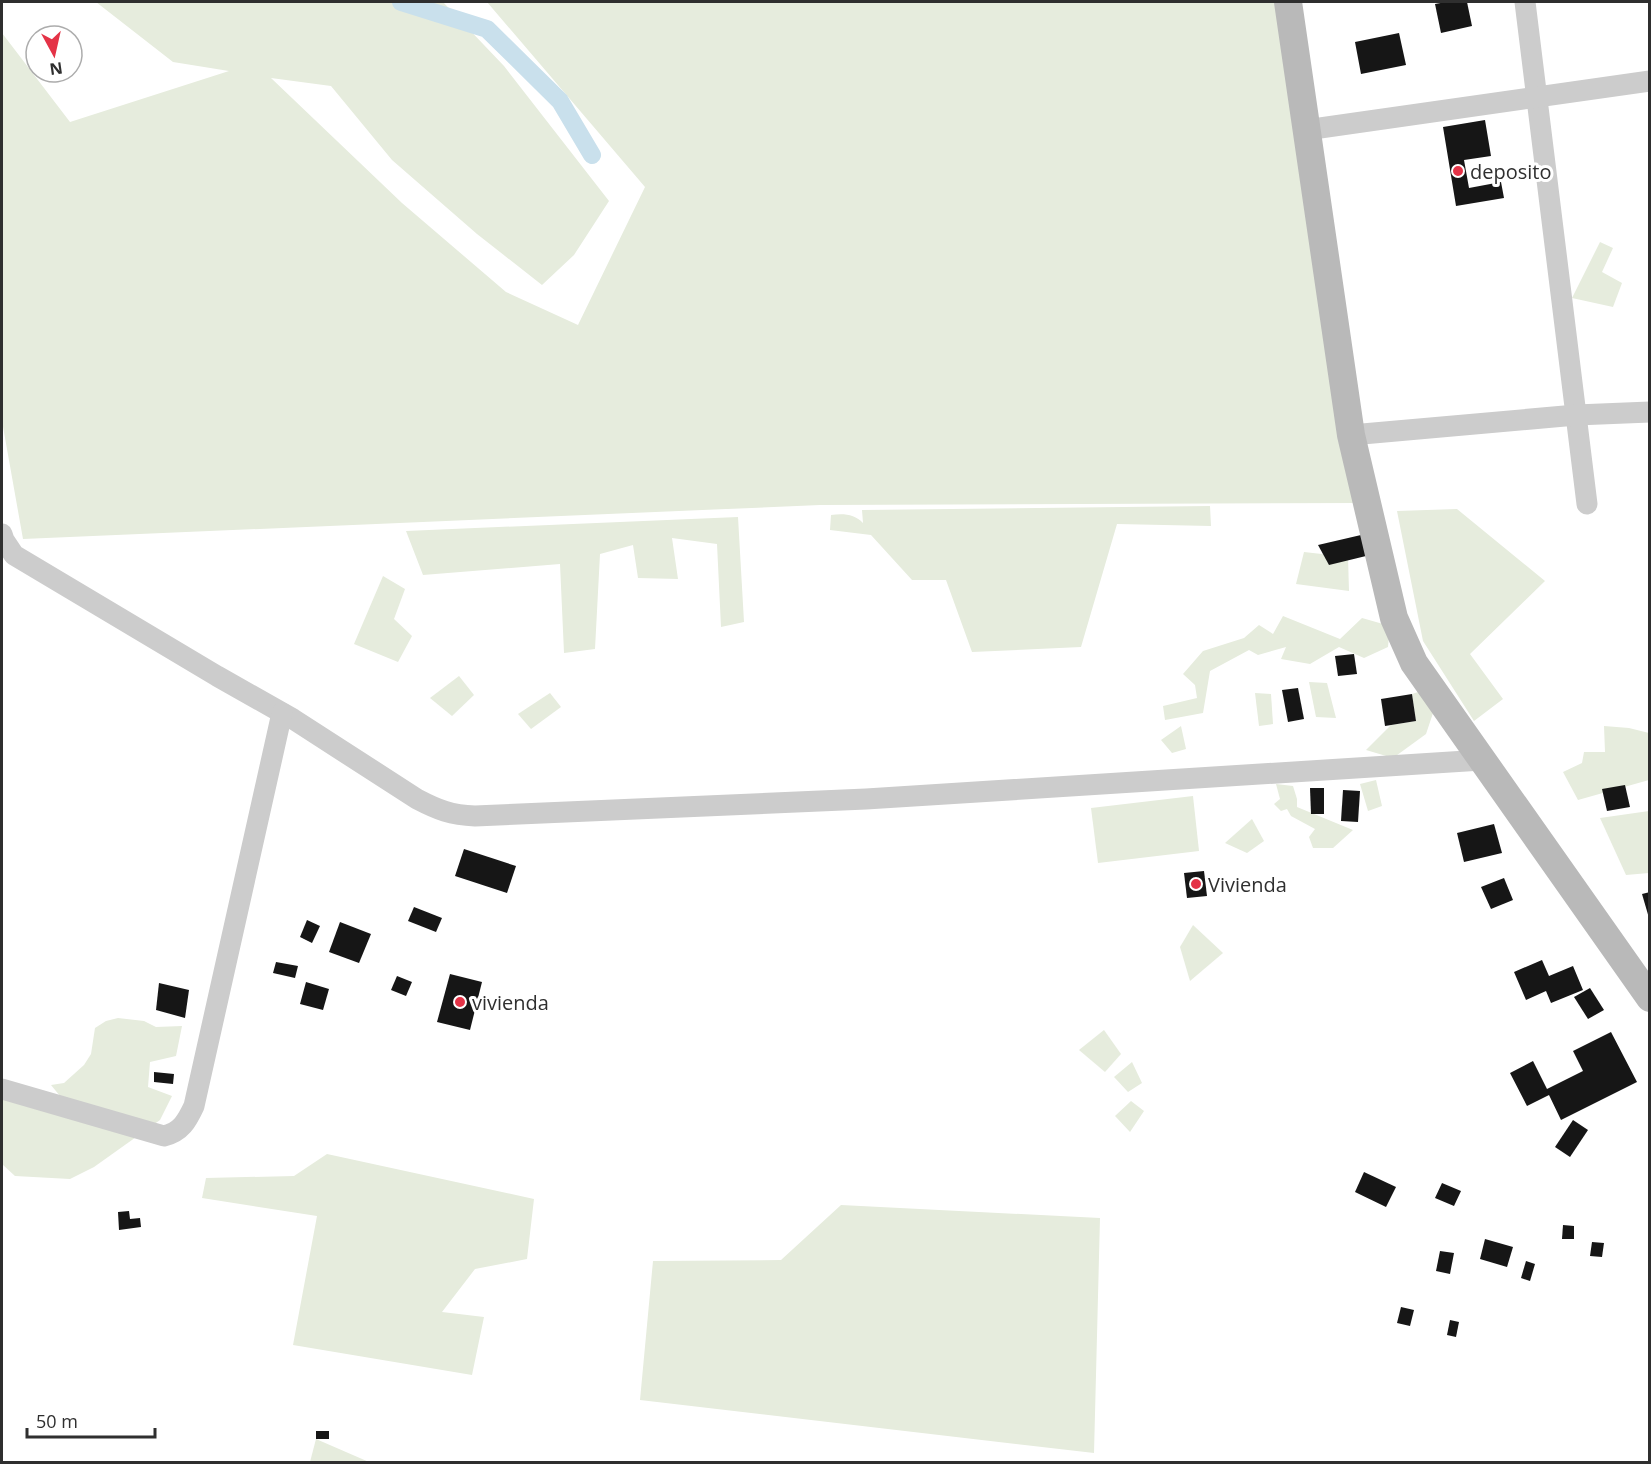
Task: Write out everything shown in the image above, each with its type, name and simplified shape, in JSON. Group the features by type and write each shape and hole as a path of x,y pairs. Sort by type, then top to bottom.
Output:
{"street":[{"path":"1288,2 1351,435 1394,618 1414,663 1650,998"},
{"path":"1525,2 1587,504"},
{"path":"1306,130 1650,81"},
{"path":"1351,435 1576,415 1650,412"},
{"path":"2,534 14,555 282,713 436,809 455,815 476,816 866,799 1482,760"},
{"path":"2,1089 164,1136 176,1133 187,1120 196,1094 282,713"}],"green space":[{"path":"96,2 443,2 504,66 609,201 574,255 542,285 477,234 392,160 331,86 271,78 402,203 506,292 578,325 645,187 487,2 1291,2 1360,503 820,505 23,539 2,421 2,33 24,62 24,84 41,84 70,122 229,71 173,62"},
{"path":"1600,242 1613,248 1602,272 1622,283 1613,307 1572,298"},
{"path":"1210,506 1211,526 1117,524 1081,647 972,652 946,580 912,580 871,535 830,530 831,515 848,515 863,523 862,510"},
{"path":"1457,509 1545,581 1470,654 1503,699 1474,721 1423,641 1397,511"},
{"path":"738,517 744,622 721,627 717,544 672,538 678,579 638,578 633,545 600,554 595,649 564,653 560,564 423,575 406,531"},
{"path":"1304,552 1348,557 1349,591 1296,584"},
{"path":"383,576 405,589 394,619 412,636 398,662 354,644"},
{"path":"1283,616 1340,639 1362,618 1390,626 1388,647 1364,658 1339,647 1310,664 1281,659 1286,647 1258,655 1249,650 1210,671 1203,713 1165,720 1163,706 1197,698 1195,685 1183,674 1203,651 1244,638 1259,625 1273,634"},
{"path":"459,676 474,695 452,716 430,698"},
{"path":"1309,682 1327,683 1336,718 1316,717"},
{"path":"1427,689 1433,713 1426,734 1393,758 1366,750 1391,725 1416,721 1412,694"},
{"path":"550,693 561,707 531,729 518,714"},
{"path":"1255,693 1271,694 1273,724 1259,726"},
{"path":"1181,726 1186,749 1172,753 1161,740"},
{"path":"1604,726 1629,728 1649,733 1649,780 1578,800 1563,772 1582,763 1584,752 1605,752"},
{"path":"1376,780 1382,806 1368,811 1360,784"},
{"path":"1276,784 1293,786 1297,807 1353,830 1333,848 1313,848 1309,837 1315,829 1291,816 1287,809 1281,811 1274,804 1280,799"},
{"path":"1193,796 1199,851 1098,863 1091,808"},
{"path":"1649,811 1649,873 1626,875 1600,818"},
{"path":"1252,819 1264,841 1247,853 1225,843"},
{"path":"1193,925 1223,953 1190,981 1180,947"},
{"path":"118,1018 144,1021 156,1027 182,1026 176,1056 150,1062 148,1087 172,1096 160,1120 94,1167 70,1179 15,1176 2,1164 2,1091 60,1096 51,1085 64,1083 84,1065 91,1054 95,1028 106,1021"},
{"path":"1104,1030 1121,1054 1105,1072 1079,1050"},
{"path":"1132,1062 1142,1083 1128,1092 1114,1077"},
{"path":"1131,1101 1144,1111 1130,1132 1115,1116"},
{"path":"327,1154 534,1199 527,1259 475,1269 442,1312 484,1317 472,1375 293,1345 317,1216 202,1198 206,1178 294,1176"},
{"path":"841,1205 1100,1218 1094,1453 640,1400 653,1261 781,1260"},
{"path":"316,1439 369,1462 310,1462"}],"building":[{"path":"1467,2 1472,26 1441,33 1435,4"},
{"path":"1399,33 1406,65 1361,74 1355,42"},
{"name":"deposito","path":"1485,120 1491,156 1464,160 1469,188 1501,182 1504,198 1456,206 1443,127"},
{"path":"1361,535 1366,556 1329,565 1318,545"},
{"path":"1354,654 1357,674 1338,676 1335,656"},
{"path":"1298,688 1304,719 1288,722 1282,690"},
{"path":"1412,694 1416,721 1385,726 1381,699"},
{"path":"1625,785 1630,807 1607,811 1602,789"},
{"path":"1310,788 1324,788 1324,814 1311,814"},
{"path":"1343,790 1360,791 1358,822 1341,821"},
{"path":"1494,824 1502,853 1464,862 1457,833"},
{"path":"464,849 516,866 507,893 455,876"},
{"name":"Vivienda","path":"1204,871 1207,896 1187,898 1184,873"},
{"path":"1504,878 1513,900 1491,909 1481,887"},
{"path":"1650,892 1650,918 1649,918 1642,894"},
{"path":"414,907 442,918 436,932 408,921"},
{"path":"307,920 320,926 312,943 300,937"},
{"path":"340,922 371,934 359,963 329,952"},
{"path":"1542,960 1549,976 1573,966 1583,990 1551,1003 1546,991 1526,1000 1514,972"},
{"path":"276,962 298,966 295,978 273,973"},
{"name":"vivienda","path":"450,974 482,982 470,1030 437,1022"},
{"path":"397,976 412,982 406,996 391,990"},
{"path":"306,982 329,989 323,1010 300,1004"},
{"path":"159,983 189,990 185,1018 156,1010"},
{"path":"1590,988 1604,1010 1588,1019 1574,997"},
{"path":"1611,1032 1637,1082 1561,1120 1549,1095 1527,1106 1510,1073 1533,1061 1547,1089 1583,1071 1573,1051"},
{"path":"154,1072 174,1074 173,1084 154,1082"},
{"path":"1573,1120 1588,1130 1570,1157 1555,1147"},
{"path":"1364,1172 1396,1187 1386,1207 1355,1192"},
{"path":"1442,1183 1461,1191 1454,1206 1435,1198"},
{"path":"129,1211 130,1219 140,1218 141,1227 119,1230 118,1212"},
{"path":"1563,1225 1574,1226 1574,1239 1562,1239"},
{"path":"1485,1239 1513,1247 1507,1267 1480,1259"},
{"path":"1592,1242 1604,1243 1602,1257 1590,1256"},
{"path":"1440,1251 1454,1253 1450,1274 1436,1271"},
{"path":"1526,1261 1535,1264 1530,1281 1521,1278"},
{"path":"1401,1307 1414,1310 1410,1326 1397,1323"},
{"path":"1450,1320 1459,1322 1456,1337 1447,1335"},
{"path":"316,1431 329,1431 329,1439 316,1439"}],"waterway":[{"path":"401,2 487,29 560,101 592,155"}],"place":[{"name":"deposito","path":"1458,171"},
{"name":"Vivienda","path":"1196,884"},
{"name":"vivienda","path":"460,1002"}]}
